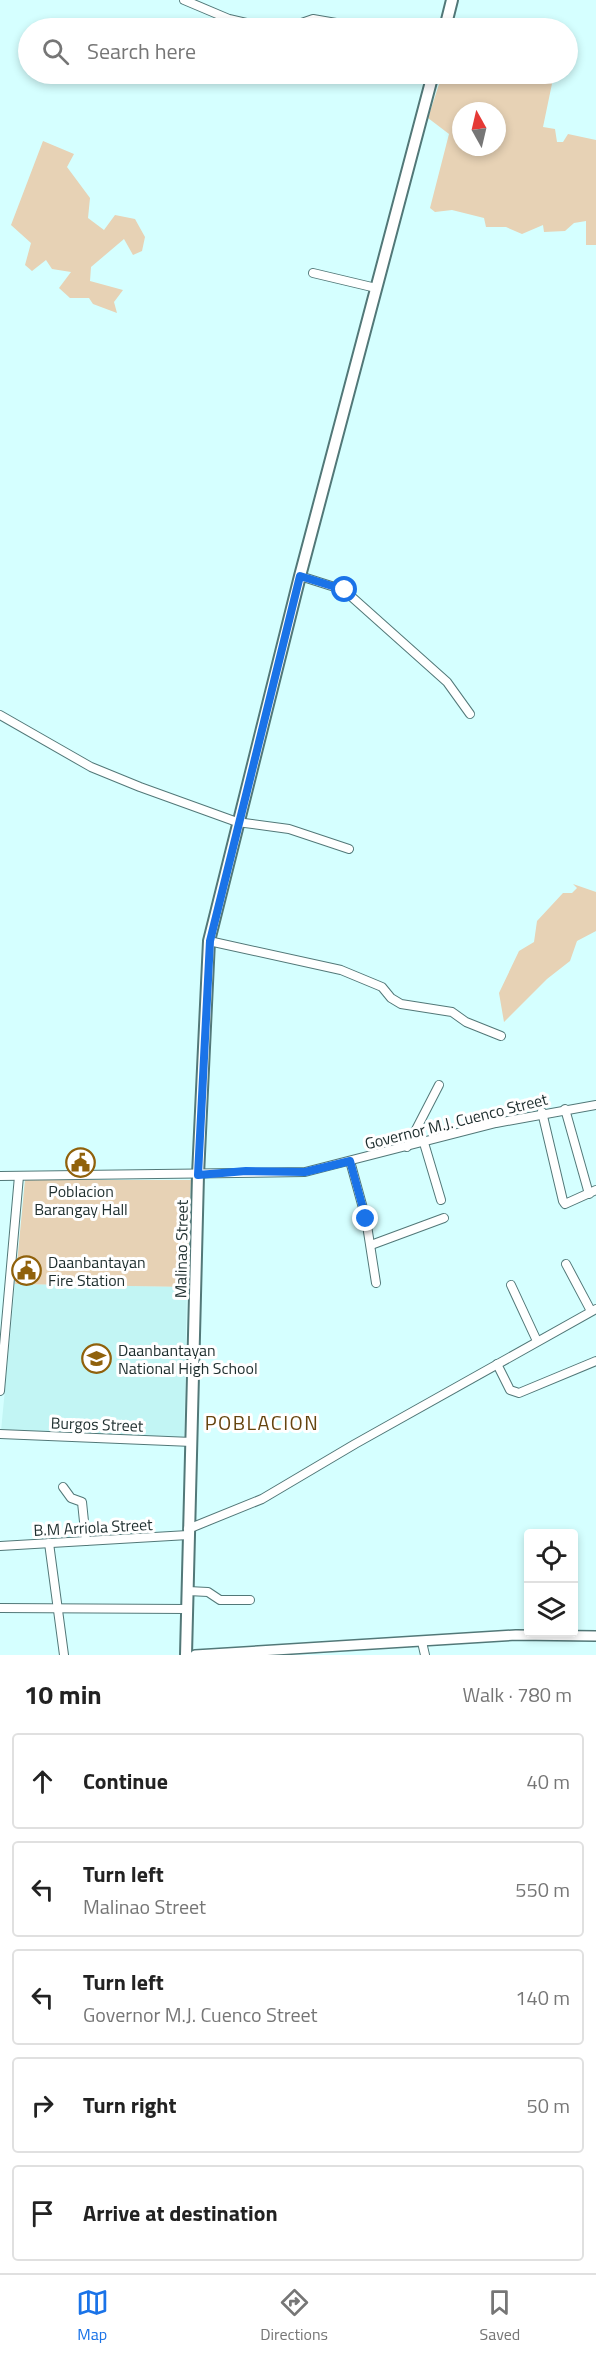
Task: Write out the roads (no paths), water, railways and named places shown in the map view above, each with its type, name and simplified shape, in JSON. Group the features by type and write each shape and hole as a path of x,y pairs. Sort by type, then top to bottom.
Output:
{"main road":[{"path":"448,18 452,0"},
{"name":"Malinao Street","path":"186,1655 198,1175 210,941 237,822 300,576 430,84"}],"street":[{"path":"184,0 227,18"},
{"path":"313,273 376,288"},
{"path":"300,576 345,590 447,682 470,714"},
{"path":"0,714 91,767 140,788 237,822 289,828 349,849"},
{"path":"210,941 340,970 382,987 391,998 401,1004 453,1012 466,1022 501,1036"},
{"path":"406,1147 439,1085"},
{"name":"Governor M.J. Cuenco Street","path":"0,1176 305,1172 542,1112 596,1105"},
{"path":"542,1112 563,1201 566,1204 592,1192 565,1109"},
{"path":"424,1143 441,1200"},
{"path":"350,1161 371,1245 376,1283"},
{"path":"0,1391 19,1176"},
{"path":"371,1245 444,1218"},
{"path":"566,1264 594,1310"},
{"path":"511,1285 537,1341"},
{"name":"B.M Arriola Street","path":"0,1546 188,1532 262,1499 594,1310"},
{"path":"497,1364 510,1390 519,1394 596,1361"},
{"name":"Burgos Street","path":"0,1434 192,1442"},
{"path":"63,1486 71,1498 82,1502 86,1541"},
{"path":"49,1543 64,1655"},
{"path":"188,1591 208,1592 220,1600 250,1600"},
{"path":"0,1608 187,1609"},
{"path":"195,1655 516,1635 596,1635"},
{"path":"422,1642 425,1655"}],"place":[{"name":"Poblacion Barangay Hall","path":"81,1163"},
{"name":"Daanbantayan Fire Station","path":"27,1271"},
{"name":"Daanbantayan National High School","path":"97,1359"}],"district":[{"name":"POBLACION","path":"262,1422"}]}
